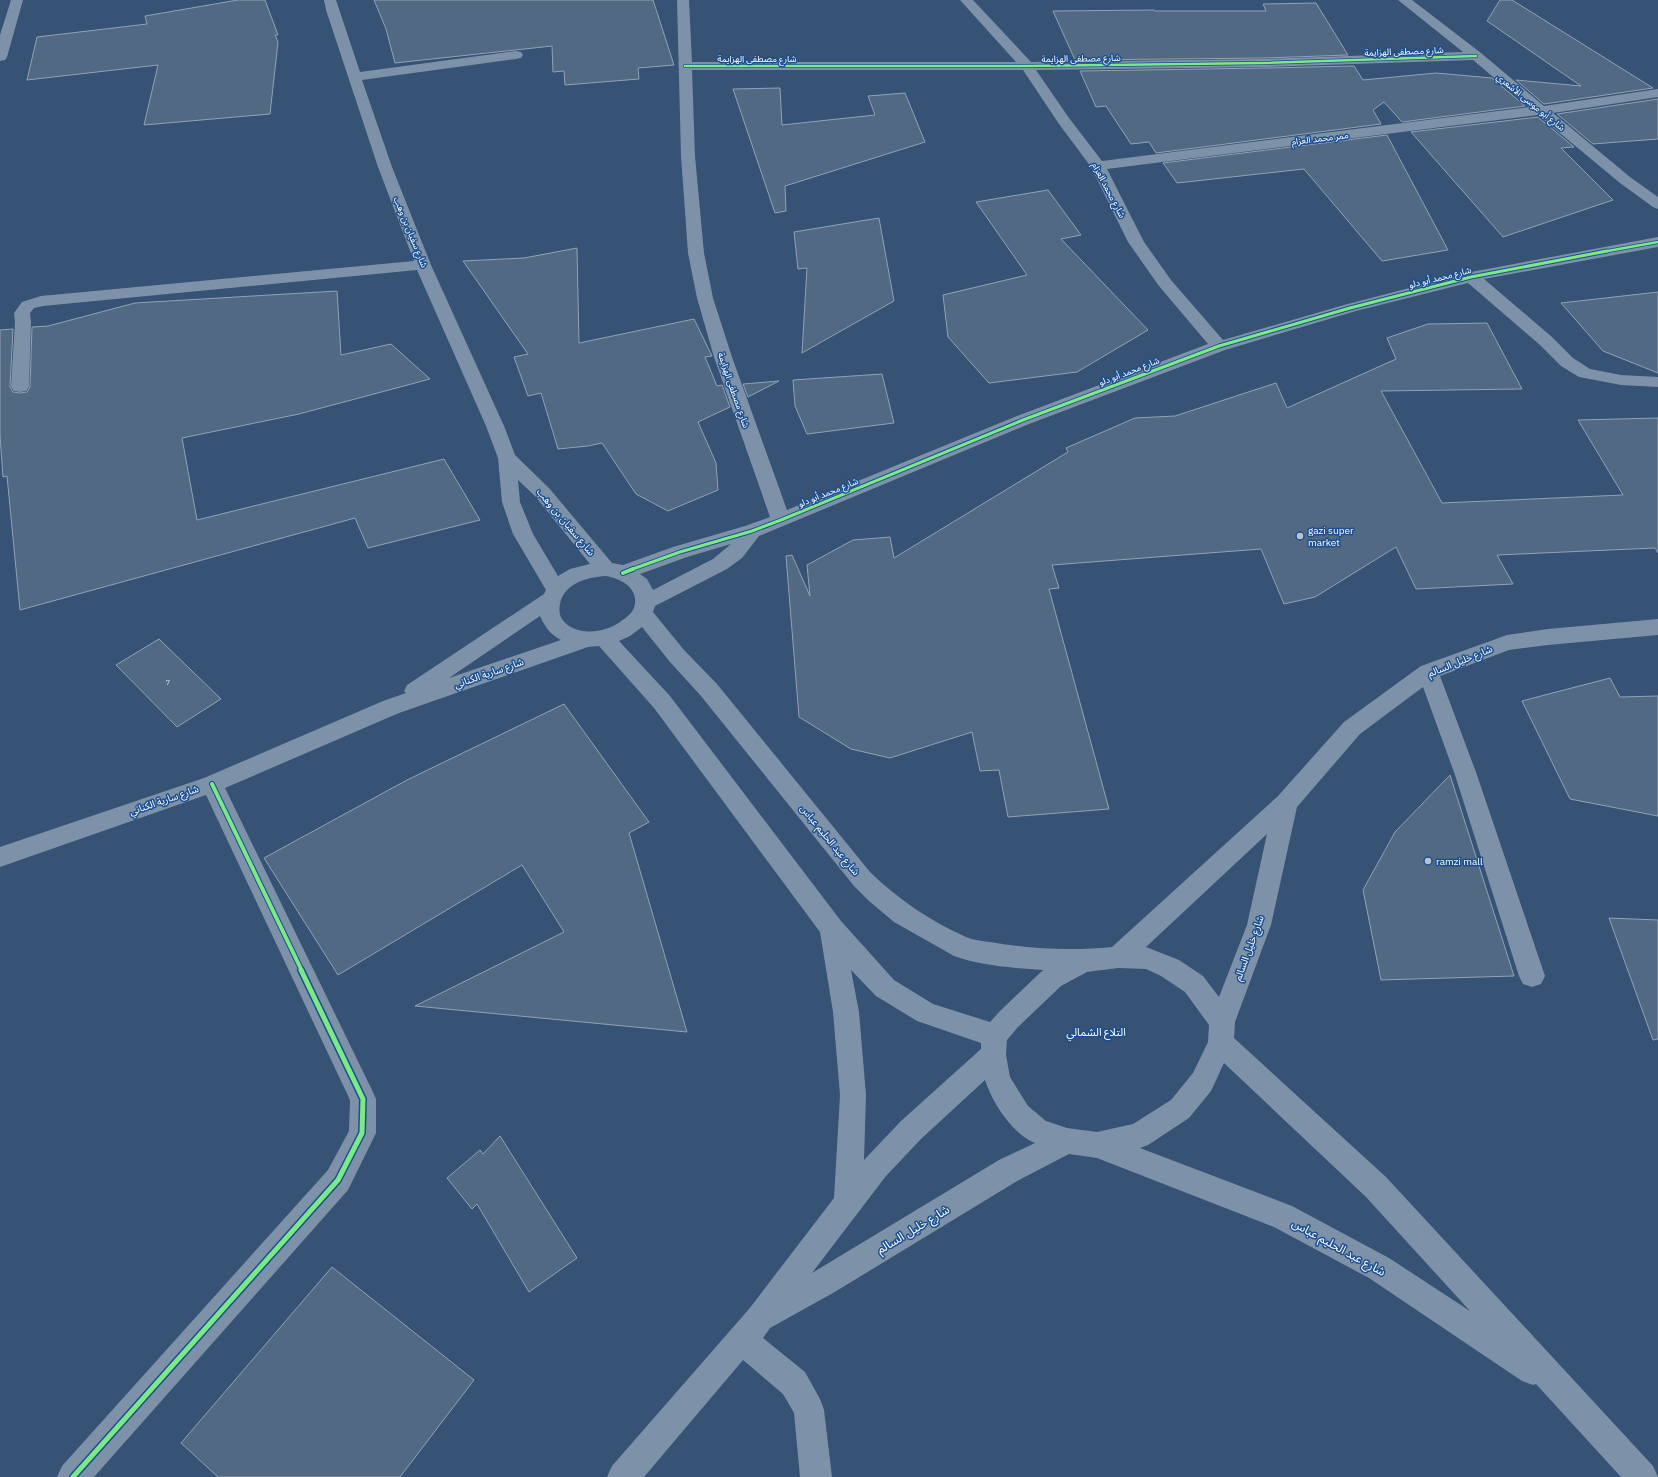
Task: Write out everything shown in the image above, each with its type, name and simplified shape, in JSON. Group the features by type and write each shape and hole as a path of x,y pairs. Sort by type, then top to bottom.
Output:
{"street":[{"path":"0,57 17,0"},
{"name":"شارع سفيان بن وهب","path":"330,0 385,168 423,265 495,426 507,458 511,502 523,534 553,594"},
{"name":"شارع مصطفى الهزايمة","path":"683,0 688,156 696,253 705,298 723,357 781,520"},
{"name":"شارع محمد العزام","path":"966,0 1027,66 1064,122 1098,166 1136,242 1165,284 1219,346"},
{"name":"شارع أبو موسى الأشعري","path":"1404,0 1476,56 1625,180 1658,204"},
{"path":"355,77 516,55"},
{"name":"شارع مصطفى الهزايمة","path":"685,66 1027,66 1265,63 1476,56"},
{"name":"ممر محمد العزام","path":"1098,166 1542,110 1658,93"},
{"name":"شارع محمد أبو دلو","path":"615,571 752,531 1023,420 1219,346 1350,308 1471,277 1658,242"},
{"path":"20,387 23,322 22,313 28,305 41,300 423,265"},
{"path":"1471,277 1546,341 1567,362 1585,373 1621,380 1658,382"},
{"name":"شارع سفيان بن وهب","path":"507,458 542,492 615,571"},
{"path":"645,608 644,590 636,580 615,571 587,571 569,578 553,594 549,613 555,625 569,635 596,639 621,634 634,625 645,608 720,564 735,553 752,531"},
{"name":"شارع سارية الكناني","path":"391,707 553,594"},
{"name":"شارع عبد الحليم عباس","path":"645,608 677,656 709,690 862,879 877,894 903,915 963,948 1012,957 1083,960 1118,957 1148,958 1170,968 1194,984 1221,1033 1376,1187 1642,1477"},
{"name":"شارع خليل السالم","path":"1118,957 1286,803 1352,728 1428,672 1507,643 1548,637 1658,627"},
{"path":"596,639 662,702 832,929 885,988 926,1013 994,1046 998,1081 1018,1115 1038,1132 1067,1141 1097,1145"},
{"name":"شارع سارية الكناني","path":"0,857 212,784 391,707 596,639"},
{"path":"1428,672 1466,775 1532,976"},
{"path":"73,1477 338,1180 362,1133 363,1099 212,784"},
{"name":"شارع خليل السالم","path":"1097,1145 1138,1136 1180,1109 1202,1082 1259,925 1286,803"},
{"path":"832,929 846,1012 853,1095 848,1202"},
{"name":"شارع خليل السالم","path":"623,1477 750,1329 876,1166 994,1046 1009,1019 1052,978 1083,960"},
{"name":"شارع خليل السالم","path":"750,1329 1009,1170 1067,1141"},
{"name":"شارع عبد الحليم عباس","path":"1097,1145 1282,1216 1324,1238 1379,1268 1560,1388"},
{"path":"750,1329 794,1383 809,1410 816,1477"}],"building":[{"path":"238,0 265,0 278,35 275,35 278,42 270,114 144,125 158,65 27,80 37,37 147,24 145,16"},
{"path":"374,0 653,0 674,65 638,68 639,79 565,85 564,71 553,72 552,46 395,63 386,29"},
{"path":"1500,0 1512,0 1653,88 1544,104 1516,80 1581,86 1487,21"},
{"path":"1316,3 1348,55 1265,58 1075,60 1053,11 1266,11 1263,4"},
{"path":"1354,66 1363,80 1436,73 1492,78 1525,106 1402,122 1384,102 1373,110 1381,124 1156,153 1149,142 1131,144 1106,106 1096,107 1080,71 1265,68"},
{"path":"780,88 782,125 875,115 868,96 905,93 925,142 785,186 786,211 775,213 733,89"},
{"path":"1658,99 1658,139 1593,144 1557,114"},
{"path":"1538,117 1574,147 1561,148 1613,200 1503,237 1411,132"},
{"path":"1387,135 1448,250 1382,261 1304,169 1177,183 1163,163"},
{"path":"1048,190 1081,235 1061,239 1148,330 1077,372 989,383 948,337 943,295 1027,275 976,202"},
{"path":"879,218 894,301 802,353 807,268 798,269 794,232"},
{"path":"577,248 579,343 694,319 712,356 705,357 717,386 722,385 730,407 698,422 716,463 718,490 668,511 636,494 602,443 558,449 541,393 528,396 514,357 528,354 463,261 524,258"},
{"path":"337,291 341,355 391,344 430,379 299,414 182,438 197,520 444,459 480,520 368,548 355,518 20,610 7,476 3,477 0,435 0,330 13,329 10,387 13,392 20,393 27,392 30,387 32,327 48,326 135,303"},
{"path":"1658,292 1658,373 1603,351 1561,303"},
{"path":"1487,323 1522,389 1381,391 1442,503 1623,495 1578,420 1658,418 1658,553 1655,548 1497,555 1513,584 1416,589 1396,547 1315,597 1284,604 1261,549 1052,565 1059,588 1049,589 1109,809 1008,817 999,770 980,771 972,732 890,758 851,749 799,717 786,556 792,555 810,596 807,565 853,540 890,537 894,558 1068,452 1066,448 1135,418 1175,416 1276,383 1287,408 1396,359 1387,338 1428,324"},
{"path":"882,374 894,423 807,434 795,406 793,380"},
{"path":"779,381 748,397 743,384"},
{"path":"159,639 221,699 177,727 116,665"},
{"path":"1610,678 1620,697 1658,696 1658,816 1570,799 1522,701"},
{"path":"564,704 649,822 629,833 687,1032 415,1006 564,932 522,865 338,975 264,858 407,780"},
{"name":"ramzi mall","path":"1450,775 1514,976 1381,980 1363,890 1395,832"},
{"path":"1609,918 1658,920 1658,1039 1653,1040"},
{"path":"500,1136 577,1258 529,1292 477,1204 472,1209 447,1178 480,1150 483,1154"},
{"path":"332,1267 474,1380 400,1477 218,1477 181,1443"}],"cycle path":[{"path":"685,66 1027,66 1265,63 1476,56"},
{"path":"623,573 680,552 752,531 781,520 1023,420 1219,346 1350,308 1471,277 1658,242"},
{"path":"73,1477 338,1180 362,1133 363,1099 212,784"}],"place":[{"name":"gazi super market","path":"1300,536"},
{"name":"ramzi mall","path":"1428,861"}],"district":[{"name":"التلاع الشمالي","path":"1096,1032"}]}
